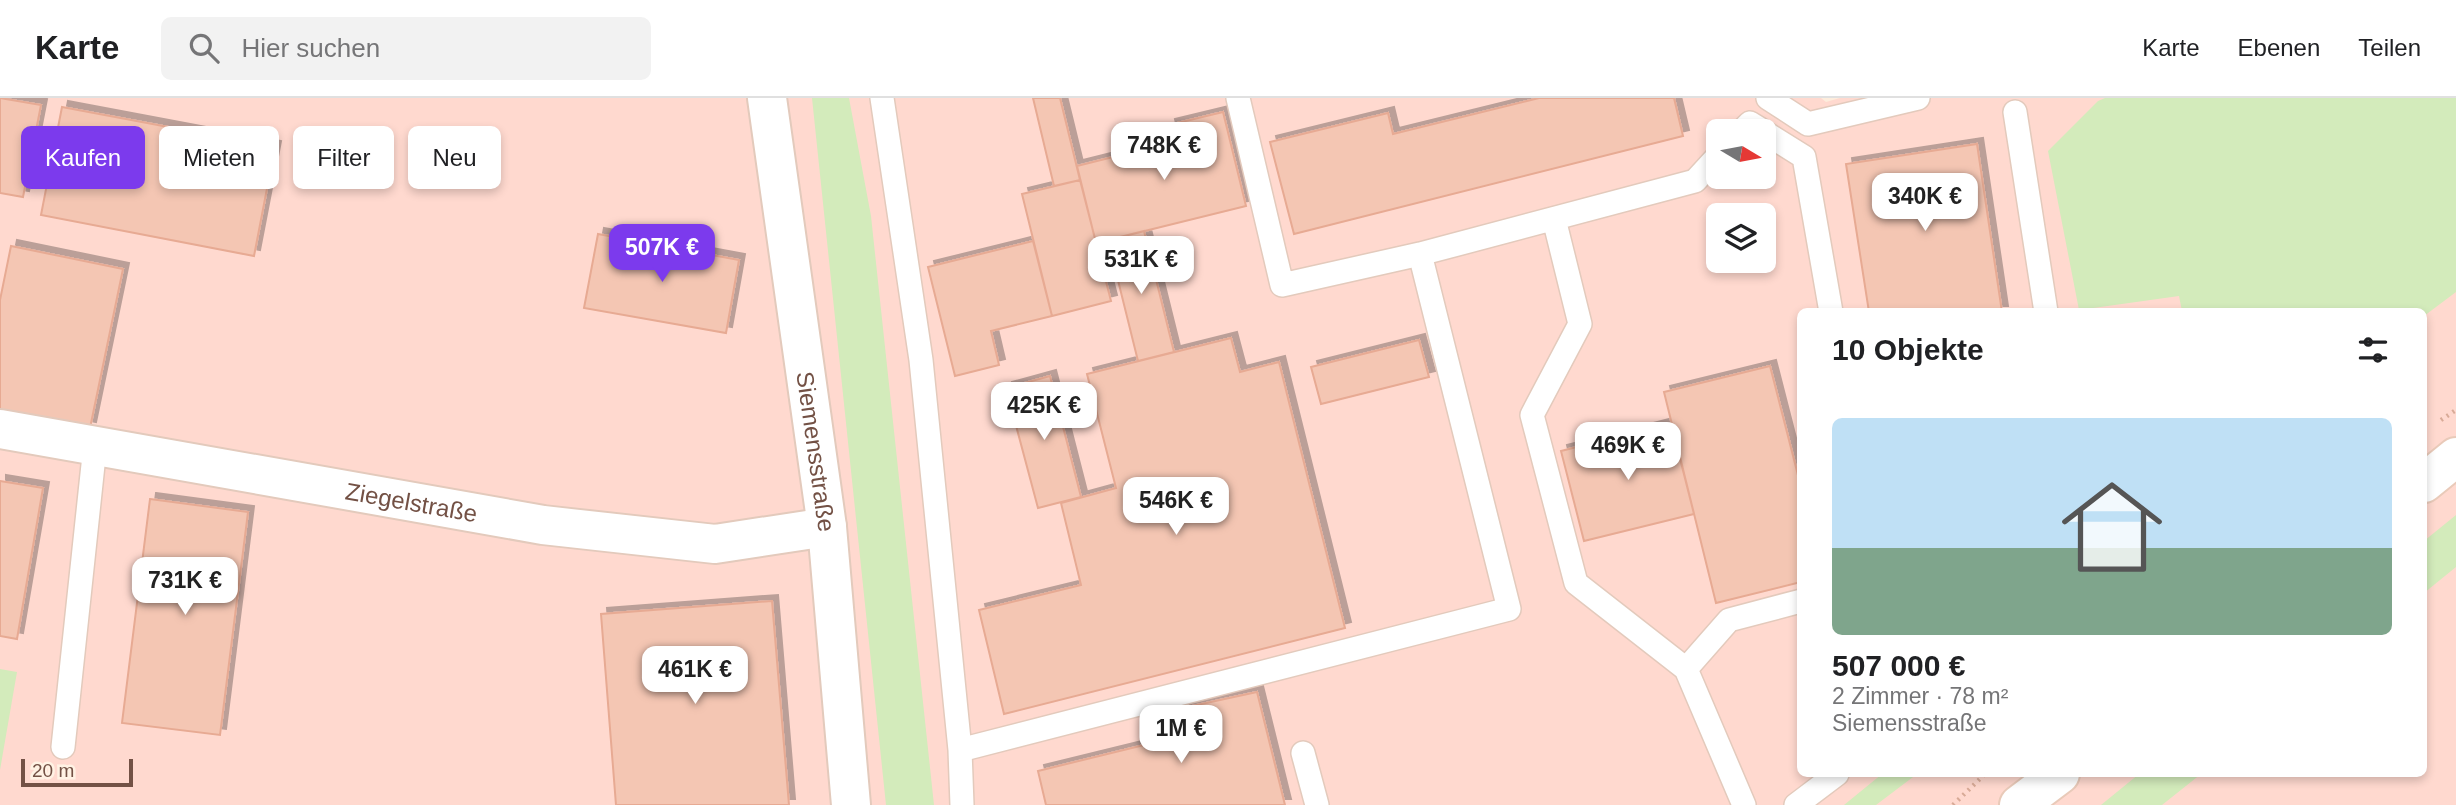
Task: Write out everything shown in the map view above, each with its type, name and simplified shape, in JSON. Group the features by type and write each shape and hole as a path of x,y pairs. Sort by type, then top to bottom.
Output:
{"street":[{"name":"Siemensstraße","path":"767,98 827,527 852,805"},
{"name":"Ziegelstraße","path":"0,429 543,525 715,544 827,527"},
{"path":"2427,481 2456,457"},
{"path":"2019,805 2054,785"}],"lane":[{"path":"882,98 921,360 960,750 962,805"},
{"path":"1238,98 1282,285 1420,254 1695,181 1706,169"},
{"path":"1768,98 1808,124 1918,98"},
{"path":"2015,111 2045,308"},
{"path":"1776,140 1804,157 1830,308"},
{"path":"1553,219 1580,324 1532,415 1576,583 1686,669 1744,805"},
{"path":"960,750 1509,609 1420,254"},
{"path":"63,747 95,446"},
{"path":"1686,669 1729,620 1797,602"},
{"path":"1303,753 1317,805"},
{"path":"1796,805 1833,777"}],"path":[{"path":"1953,805 1981,777"}],"shaded area":[{"path":"0,98 1821,98 1826,102 1840,98 2456,98 2456,805 0,805"}],"green space":[{"path":"812,98 849,98 871,216 934,805 886,805"},
{"path":"2105,98 2456,98 2456,292 2427,314 2427,308 2181,308 2179,296 2079,308 2048,151 2098,101"},
{"path":"2456,515 2456,567 2427,591 2427,539"},
{"path":"0,669 17,672 0,770"},
{"path":"1878,777 1913,777 1876,805 1844,805"},
{"path":"2135,777 2197,777 2162,805 2101,805"}],"building":[{"path":"0,98 41,105 37,126 21,126 23,197 0,193"},
{"path":"1033,98 1060,98 1080,180 1054,186"},
{"path":"1539,98 1674,98 1683,136 1294,234 1270,142 1388,113 1393,134"},
{"path":"62,107 163,126 159,126 159,189 267,189 254,256 41,215 46,189 145,189 145,126 58,126"},
{"path":"1223,112 1246,206 1096,243 1077,166 1173,142 1169,125"},
{"path":"1977,144 2001,308 1868,308 1846,164"},
{"path":"1080,180 1111,301 1052,316 1022,194"},
{"path":"1144,231 1174,352 1138,361 1108,240"},
{"path":"598,234 739,260 726,333 584,308"},
{"path":"1033,241 1052,316 991,331 999,365 955,376 928,267"},
{"path":"11,246 123,269 90,428 0,410 0,300"},
{"path":"1231,338 1240,372 1279,362 1345,628 1004,714 979,610 1081,585 1061,503 1116,488 1087,374"},
{"path":"1419,340 1429,377 1321,404 1311,367"},
{"path":"1770,366 1797,471 1797,583 1716,603 1664,392"},
{"path":"1050,376 1081,497 1038,508 1006,388"},
{"path":"1671,423 1694,514 1584,541 1561,451"},
{"path":"0,481 43,488 17,639 0,636"},
{"path":"150,499 248,512 220,735 122,723"},
{"path":"772,601 789,805 616,805 601,614"},
{"path":"1257,692 1285,805 1046,805 1038,771 1189,734 1183,708"}]}
